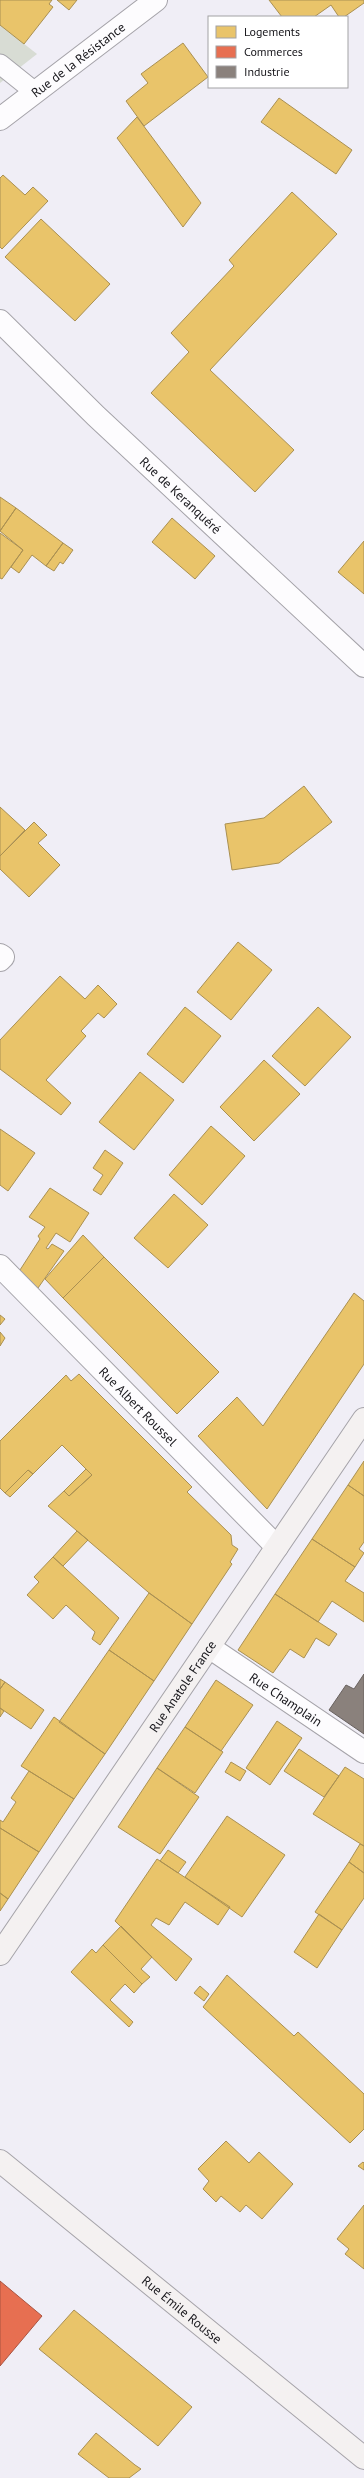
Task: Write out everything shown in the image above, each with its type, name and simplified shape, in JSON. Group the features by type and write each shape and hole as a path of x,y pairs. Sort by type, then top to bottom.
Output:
{"main road":[{"name":"Rue Anatole France","path":"0,1954 208,1646 364,1419"},
{"name":"Rue Émile Rousse","path":"0,2161 364,2458"}],"street":[{"name":"Rue de la Résistance","path":"0,119 156,0"},
{"name":"Rue de Keranquéré","path":"0,321 96,416 364,666"},
{"name":"Rue Albert Roussel","path":"0,1266 277,1547"},
{"name":"Rue Champlain","path":"208,1646 364,1752"}],"lane":[{"path":"0,64 35,92"}],"shaded area":[{"path":"0,25 37,54 0,83"}],"building: Logements":[{"path":"0,0 52,0 49,4 53,7 24,44 0,25"},
{"path":"57,0 77,0 69,10"},
{"path":"269,0 364,0 364,3 345,16 338,16 331,5 315,16 281,16"},
{"path":"183,43 208,77 144,126 126,101 148,83 141,74"},
{"path":"279,98 352,150 336,174 261,122"},
{"path":"137,117 201,203 183,227 117,138"},
{"path":"3,175 25,195 33,187 48,201 2,249 0,247 0,178"},
{"path":"292,192 337,234 210,370 294,450 255,492 151,393 189,352 171,333 234,266 229,260"},
{"path":"41,219 110,284 75,321 5,257"},
{"path":"0,497 16,508 0,531"},
{"path":"16,508 63,543 46,566 32,555 19,573 11,567 23,550 0,531"},
{"path":"172,518 215,556 195,579 152,542"},
{"path":"0,533 23,550 2,579 0,578"},
{"path":"364,541 364,594 338,572"},
{"path":"63,543 73,550 63,564 60,562 54,571 46,566"},
{"path":"304,786 332,822 279,863 232,870 225,824 264,818"},
{"path":"0,807 25,830 0,856"},
{"path":"34,822 47,835 38,843 60,865 29,897 0,869 0,856"},
{"path":"238,942 272,970 231,1020 197,992"},
{"path":"60,976 85,999 98,985 117,1004 104,1018 98,1013 81,1031 86,1036 46,1080 71,1103 61,1115 0,1069 0,1040"},
{"path":"185,1007 221,1036 183,1083 147,1054"},
{"path":"318,1007 351,1037 305,1086 272,1056"},
{"path":"264,1060 300,1094 254,1141 220,1107"},
{"path":"140,1072 174,1100 134,1150 99,1122"},
{"path":"211,1126 245,1156 202,1205 169,1175"},
{"path":"0,1129 35,1153 8,1191 0,1185"},
{"path":"105,1150 123,1163 101,1195 93,1190 103,1175 93,1168"},
{"path":"50,1188 89,1213 70,1242 56,1233 46,1248 48,1249 52,1244 64,1251 38,1288 20,1270 40,1239 38,1236 45,1227 29,1217"},
{"path":"174,1194 208,1225 168,1268 134,1238"},
{"path":"83,1235 104,1257 63,1298 45,1279"},
{"path":"104,1257 219,1372 177,1414 63,1298"},
{"path":"354,1293 364,1301 364,1364 267,1509 198,1436 237,1397 263,1426"},
{"path":"0,1315 5,1319 0,1325"},
{"path":"0,1332 5,1338 0,1346"},
{"path":"79,1374 192,1487 187,1492 231,1535 232,1545 238,1549 230,1562 232,1564 192,1624 148,1592 48,1506 64,1491 69,1496 92,1475 62,1445 33,1474 28,1470 5,1493 0,1488 0,1441 66,1375 71,1381"},
{"path":"364,1461 364,1496 348,1485"},
{"path":"86,1469 92,1475 69,1496 64,1491"},
{"path":"28,1470 33,1474 10,1497 5,1493"},
{"path":"348,1485 364,1496 364,1542 359,1549 364,1553 355,1567 312,1539"},
{"path":"77,1531 88,1540 63,1566 53,1557"},
{"path":"312,1539 355,1567 345,1581 364,1593 364,1622 332,1601 318,1622 275,1594"},
{"path":"53,1557 119,1618 100,1645 92,1639 95,1632 66,1605 53,1619 27,1595 39,1582 34,1577"},
{"path":"149,1593 192,1624 154,1681 109,1650"},
{"path":"275,1594 337,1634 329,1646 316,1638 304,1658 290,1649 273,1673 238,1650"},
{"path":"109,1650 154,1681 105,1754 59,1722"},
{"path":"0,1679 5,1682 0,1689"},
{"path":"216,1680 253,1705 221,1751 185,1727"},
{"path":"5,1682 44,1710 31,1729 0,1708 0,1689"},
{"path":"0,1708 4,1711 0,1717"},
{"path":"54,1717 105,1754 74,1799 21,1766"},
{"path":"277,1721 302,1738 270,1785 246,1768"},
{"path":"185,1727 223,1752 195,1793 157,1768"},
{"path":"299,1749 339,1776 324,1797 284,1771"},
{"path":"231,1762 246,1771 240,1781 225,1772"},
{"path":"345,1767 364,1779 364,1846 313,1814"},
{"path":"157,1768 199,1797 160,1854 118,1827"},
{"path":"29,1771 74,1799 39,1852 0,1828 0,1820 3,1822 16,1802 11,1798"},
{"path":"227,1816 285,1855 242,1917 185,1877"},
{"path":"0,1828 39,1852 8,1899 0,1893"},
{"path":"360,1844 364,1846 364,1873 349,1862"},
{"path":"168,1850 186,1862 178,1873 160,1861"},
{"path":"157,1859 230,1907 218,1925 185,1902 169,1925 156,1918 151,1925 192,1959 176,1981 115,1921"},
{"path":"349,1862 364,1873 364,1898 342,1930 315,1912"},
{"path":"0,1893 8,1899 0,1911"},
{"path":"319,1914 342,1930 317,1968 294,1952"},
{"path":"121,1926 152,1957 141,1969 150,1977 142,1984 103,1945"},
{"path":"103,1945 142,1984 134,1993 125,1984 110,2000 133,2022 129,2027 71,1972 92,1949 96,1953"},
{"path":"227,1975 294,2036 298,2032 364,2094 364,2129 350,2143 203,2007"},
{"path":"200,1986 209,1994 204,2001 194,1993"},
{"path":"226,2141 249,2163 259,2152 293,2184 262,2219 246,2205 240,2212 221,2196 216,2202 203,2189 209,2181 198,2169"},
{"path":"363,2162 364,2163 364,2170 358,2166"},
{"path":"364,2205 364,2269 345,2254 349,2249 337,2239"},
{"path":"74,2310 192,2407 158,2446 39,2349"},
{"path":"96,2433 141,2469 129,2478 109,2478 78,2454"}],"building: Commerces":[{"path":"0,2281 42,2316 0,2366"}],"building: Industrie":[{"path":"364,1674 364,1734 329,1710 346,1685 354,1689"}]}
